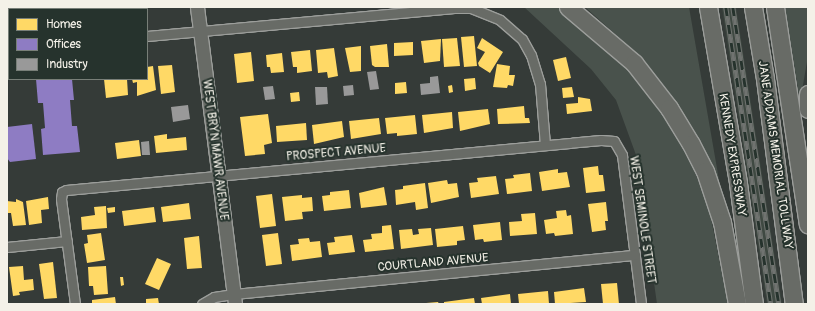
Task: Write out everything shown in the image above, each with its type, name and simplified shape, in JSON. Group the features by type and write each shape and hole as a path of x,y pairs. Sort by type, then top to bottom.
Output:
{"highway":[{"path":"568,7 634,63 665,102 691,144 705,171 718,210 737,304"},
{"name":"KENNEDY EXPRESSWAY","path":"708,7 738,183 754,304"},
{"name":"JANE ADDAMS MEMORIAL TOLLWAY","path":"753,7 765,80 794,304"},
{"path":"775,7 808,225"},
{"path":"808,94 808,109"}],"street":[{"name":"WEST BRYN MAWR AVENUE","path":"197,7 234,299"},
{"path":"148,36 457,8 471,8 500,20 522,39 531,55 540,84 545,146"},
{"name":"PROSPECT AVENUE","path":"67,241 62,192 66,190 614,141"},
{"name":"WEST SEMINOLE STREET","path":"614,141 622,155 641,304"},
{"path":"7,247 67,241 75,304"},
{"name":"COURTLAND AVENUE","path":"234,299 635,255"},
{"path":"202,304 214,297 234,299"}],"shaded area":[{"path":"524,7 561,7 626,66 660,108 683,145 708,203 728,304 657,304 636,155 616,100 591,69"},
{"path":"585,7 689,7 723,203 696,138 681,111 632,49"},
{"path":"722,7 736,7 782,304 767,304"},
{"path":"785,7 808,7 808,56 800,102"}],"building: Homes":[{"path":"94,7 115,7 115,8"},
{"path":"474,36 477,66 464,67 461,37"},
{"path":"457,38 460,66 444,67 442,39"},
{"path":"482,38 503,52 490,73 479,66 478,63 485,52 477,48"},
{"path":"441,39 440,61 424,63 421,41"},
{"path":"413,42 413,55 394,56 394,43"},
{"path":"387,44 389,67 375,67 372,65 370,46"},
{"path":"361,46 361,71 350,72 345,48"},
{"path":"334,48 338,76 328,78 327,72 318,73 316,50"},
{"path":"310,50 312,71 297,73 297,67 293,67 291,52"},
{"path":"251,52 254,81 237,83 234,54"},
{"path":"282,53 284,72 271,73 270,67 267,67 266,55"},
{"path":"566,57 571,78 558,81 553,60"},
{"path":"497,64 510,66 509,75 515,75 513,86 508,85 507,88 493,87"},
{"path":"172,65 175,92 161,94 158,66"},
{"path":"153,66 156,90 137,96 137,82 133,83 132,80 148,80 148,67"},
{"path":"475,78 476,89 465,91 464,79"},
{"path":"104,80 127,80 128,95 106,98"},
{"path":"406,82 407,93 395,94 395,83"},
{"path":"452,85 453,92 449,93 448,86"},
{"path":"572,87 574,97 563,98 562,88"},
{"path":"299,92 300,101 291,102 290,93"},
{"path":"578,97 590,99 592,111 567,114 566,104 578,103"},
{"path":"524,106 525,118 529,118 530,123 498,124 497,109"},
{"path":"488,109 490,124 460,131 458,112"},
{"path":"452,112 453,128 424,133 422,115"},
{"path":"268,114 272,143 264,145 265,154 245,156 240,117"},
{"path":"415,115 417,134 397,136 397,133 387,134 385,118"},
{"path":"379,118 381,134 351,139 349,121"},
{"path":"342,121 344,137 314,144 312,125"},
{"path":"306,123 307,140 277,142 276,126"},
{"path":"167,134 167,139 186,137 187,150 156,153 154,136"},
{"path":"139,140 141,156 117,159 115,143"},
{"path":"598,166 599,175 603,175 605,191 586,193 583,168"},
{"path":"558,169 558,173 567,172 570,187 542,191 539,172"},
{"path":"530,173 532,191 507,194 505,179 514,178 513,175"},
{"path":"496,176 499,194 471,198 469,183 478,182 477,178"},
{"path":"447,180 448,184 457,183 459,197 431,203 428,183"},
{"path":"425,183 428,208 416,210 415,202 396,205 395,190 403,189 403,186"},
{"path":"384,187 387,205 361,208 359,193"},
{"path":"349,190 351,208 324,211 322,196 330,195 330,192"},
{"path":"272,194 276,226 260,228 256,196"},
{"path":"302,195 302,198 312,197 313,211 302,212 303,219 285,221 282,197"},
{"path":"48,197 49,209 41,210 42,223 29,225 26,201"},
{"path":"16,199 23,202 26,225 13,226 11,213 7,213 7,201 16,202"},
{"path":"606,202 608,221 605,221 606,230 592,232 588,204"},
{"path":"189,203 191,219 163,222 161,207"},
{"path":"106,206 107,228 82,230 81,217 95,215 94,207"},
{"path":"115,207 115,212 108,213 107,208"},
{"path":"154,207 156,222 124,226 122,211"},
{"path":"566,210 567,216 571,215 573,234 555,236 554,233 546,234 544,220 557,218 556,211"},
{"path":"535,213 537,234 510,236 509,222 522,221 521,214"},
{"path":"500,222 502,240 484,242 483,239 475,240 473,225"},
{"path":"391,225 394,249 365,252 363,240 372,239 371,234 382,233 382,226"},
{"path":"463,226 465,240 457,241 457,245 437,247 435,229"},
{"path":"431,228 433,245 401,249 399,230 412,229 413,235 419,234 418,229"},
{"path":"101,233 105,260 87,263 84,244 88,243 87,235"},
{"path":"278,233 282,264 266,266 262,235"},
{"path":"352,235 355,252 329,255 327,243 335,242 334,237"},
{"path":"199,236 202,268 187,269 184,238"},
{"path":"309,238 310,242 320,241 322,257 292,261 290,245 299,244 298,239"},
{"path":"157,258 171,264 159,290 145,284"},
{"path":"53,262 57,298 44,299 39,264"},
{"path":"23,266 24,280 33,279 34,290 19,292 20,295 13,296 9,267"},
{"path":"106,266 108,294 94,295 93,286 89,286 88,267"},
{"path":"120,277 123,277 124,285 121,286"},
{"path":"617,283 619,304 603,304 601,284"},
{"path":"584,288 586,302 555,304 554,292"},
{"path":"548,291 549,304 519,304 518,294"},
{"path":"510,294 511,304 482,304 481,298"},
{"path":"115,297 116,304 92,304 92,300"},
{"path":"158,298 159,304 146,304 146,299"},
{"path":"474,298 475,304 444,304 444,302"},
{"path":"438,302 439,304 426,304 426,303"}],"building: Offices":[{"path":"7,7 19,7 8,8 7,13"},
{"path":"34,7 59,7 59,8"},
{"path":"8,42 8,70 7,70"},
{"path":"36,80 72,80 74,100 70,100 72,126 77,126 80,152 43,155 41,129 45,128 43,103 38,103"},
{"path":"32,124 36,159 10,162 7,158 7,127"}],"building: Industry":[{"path":"376,71 379,89 370,90 367,72"},
{"path":"438,76 440,93 421,95 420,84 430,83 430,77"},
{"path":"353,85 354,95 344,96 343,86"},
{"path":"273,86 275,99 265,100 263,87"},
{"path":"315,87 327,87 328,104 316,105"},
{"path":"188,105 190,119 173,122 171,107"},
{"path":"149,141 150,155 142,155 141,142"}],"railway":[{"path":"726,7 771,304"},
{"path":"733,7 779,304"}]}
